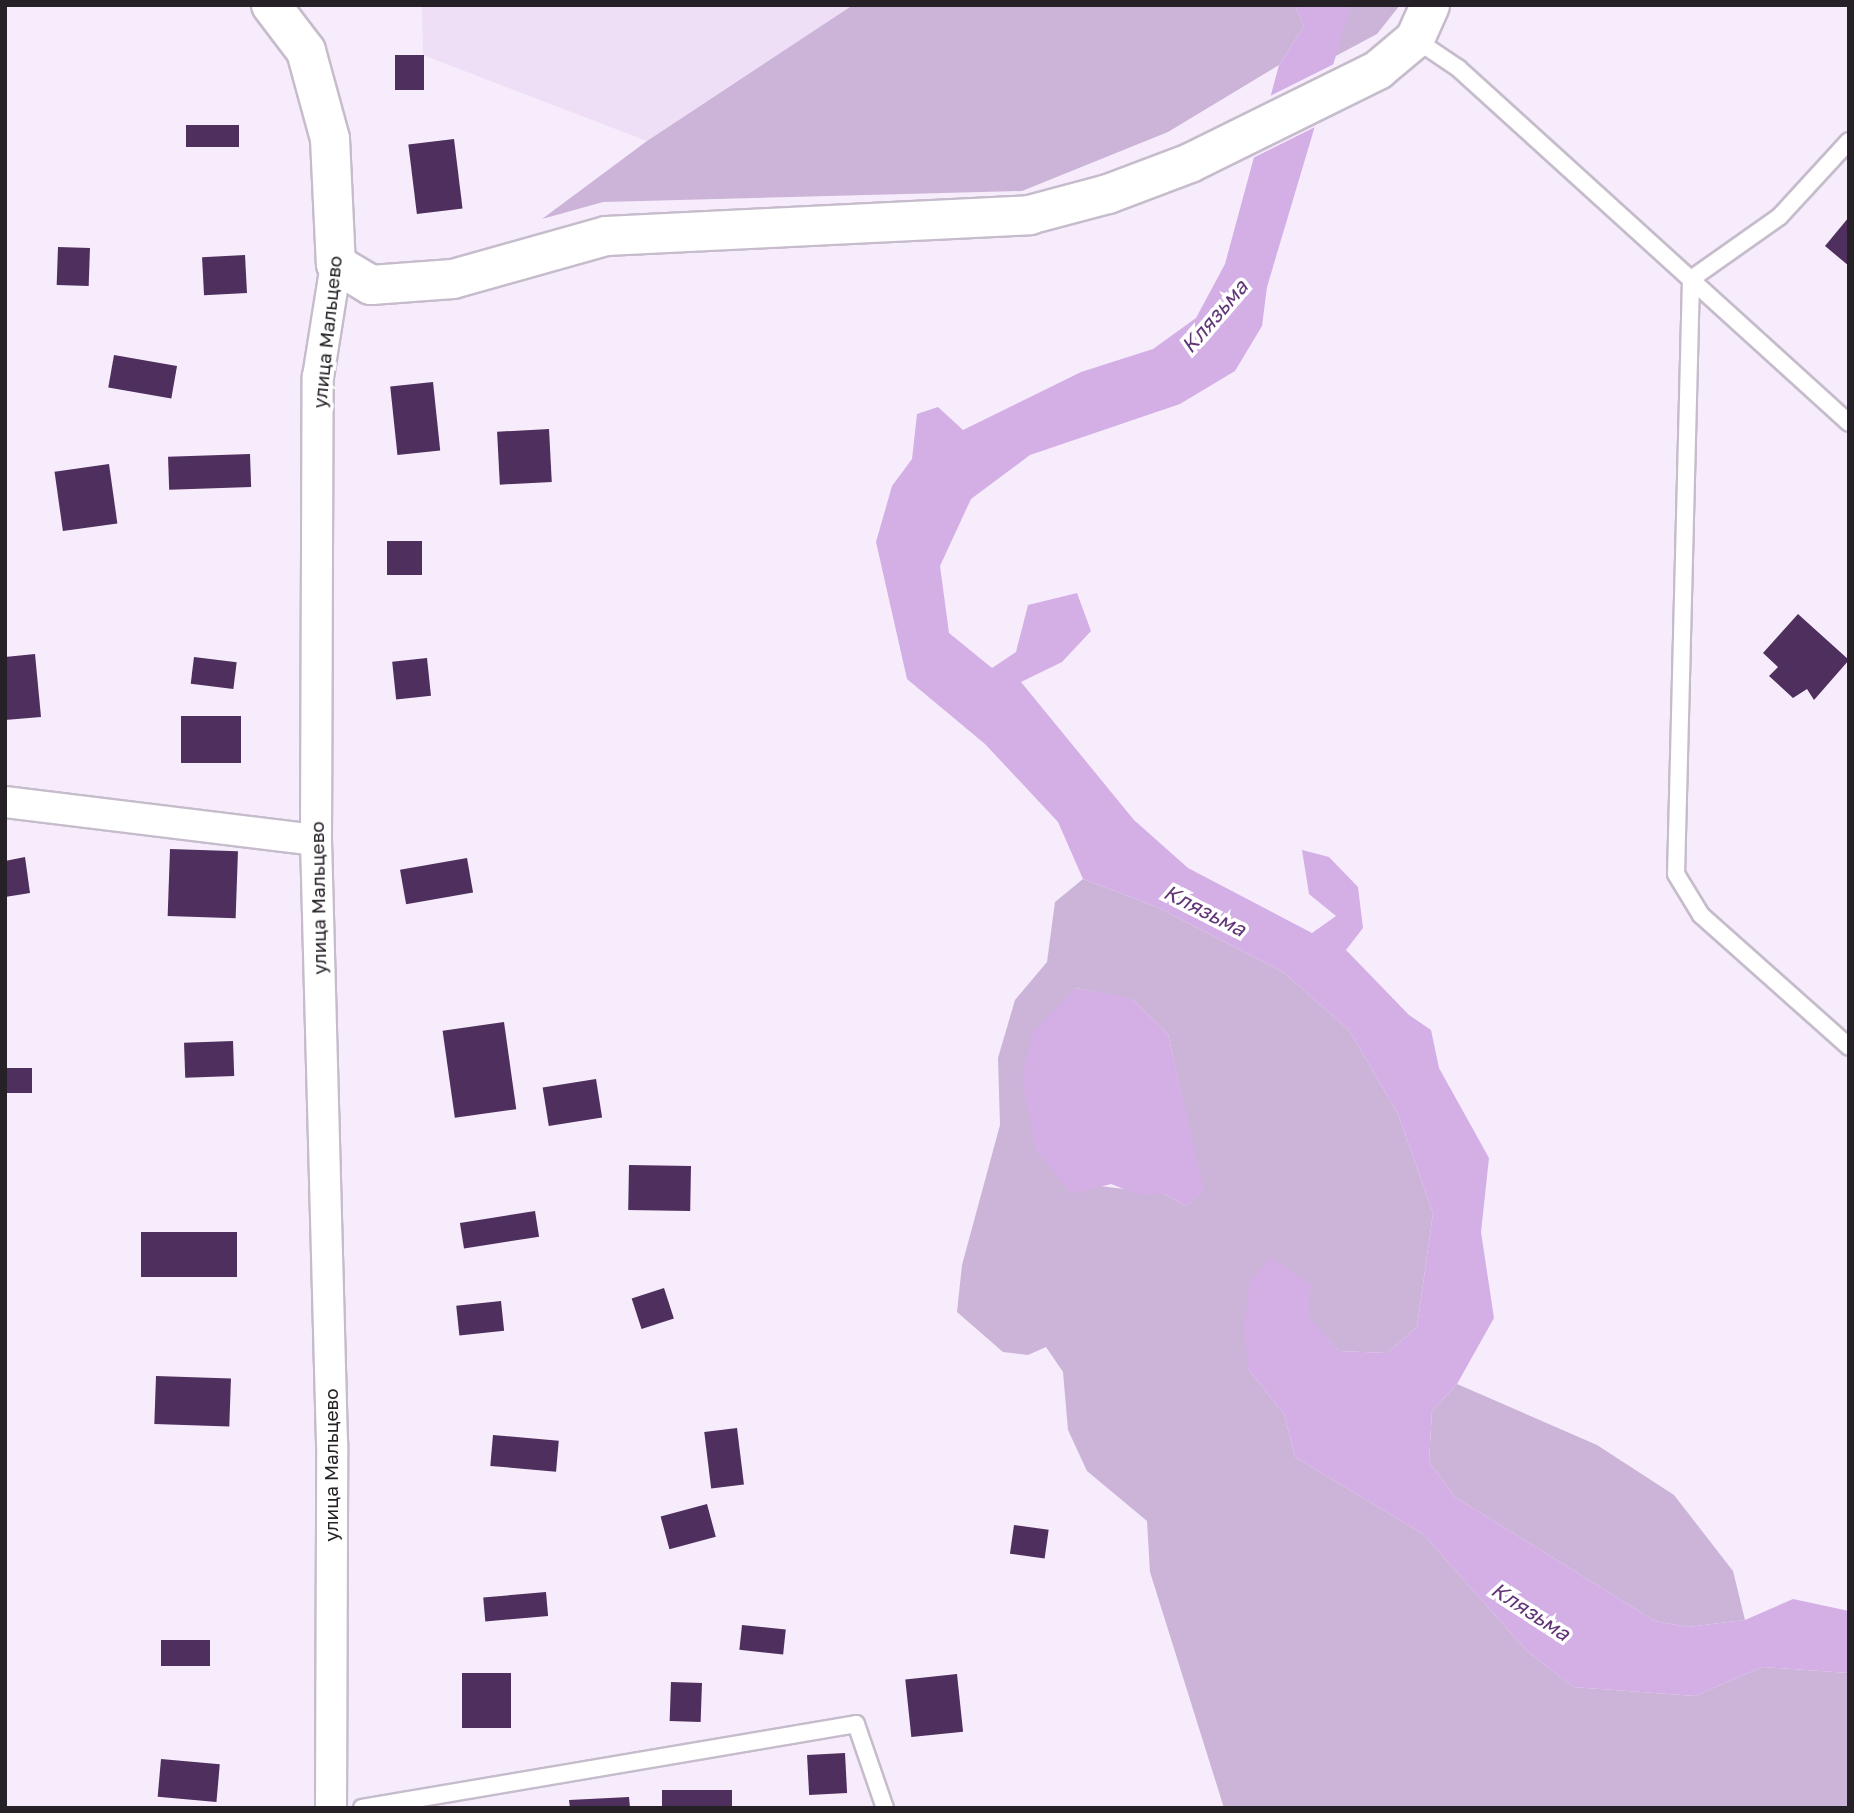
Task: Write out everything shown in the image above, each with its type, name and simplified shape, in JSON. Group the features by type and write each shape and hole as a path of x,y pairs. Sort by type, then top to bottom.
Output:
{"street":[{"name":"улица Мальцево","path":"271,5 306,51 330,139 336,264 318,377 316,840 332,1443 331,1808"},
{"path":"336,264 371,285 453,279 606,236 1029,215 1108,194 1190,163 1378,70 1423,22"},
{"path":"5,802 316,840"}],"lane":[{"path":"1423,22 1458,68 1849,423"},
{"path":"1691,279 1779,217 1849,141"},
{"path":"1691,279 1676,874 1701,915 1849,1047"},
{"path":"362,1808 856,1724 885,1808"}],"shaded area":[{"path":"422,5 853,5 647,141 423,55"},
{"path":"853,5 1295,5 1304,26 1279,65 1168,132 1022,191 603,202 542,219 647,141"},
{"path":"1351,5 1400,5 1377,34 1332,58"},
{"path":"1083,879 1157,907 1283,972 1349,1030 1398,1114 1433,1213 1417,1327 1387,1353 1339,1351 1307,1316 1248,1369 1284,1414 1295,1457 1423,1534 1527,1651 1573,1687 1695,1696 1762,1667 1849,1673 1849,1808 1224,1808 1150,1572 1147,1521 1087,1471 1068,1430 1063,1372 1046,1347 1028,1355 1003,1352 957,1312 962,1265 1000,1125 998,1058 1015,1000 1047,962 1055,902","holes":["1075,988 1132,999 1168,1034 1203,1191 1186,1206 1165,1194 1092,1185"]},
{"path":"1457,1384 1597,1445 1674,1495 1733,1571 1745,1620 1688,1627 1655,1621 1455,1497 1429,1462 1432,1411"}],"water":[{"name":"Клязьма","path":"1295,5 1351,5 1267,287 1262,326 1235,371 1180,404 1030,455 971,499 940,566 949,633 992,668 1016,652 1028,605 1077,593 1091,631 1062,662 1021,682 1134,820 1188,868 1312,933 1336,916 1309,894 1302,850 1329,857 1358,887 1363,928 1346,950 1409,1015 1431,1030 1439,1068 1489,1158 1481,1232 1494,1318 1457,1384 1432,1411 1429,1462 1455,1497 1655,1621 1688,1627 1745,1620 1793,1599 1849,1611 1849,1673 1762,1667 1695,1696 1573,1687 1527,1651 1423,1534 1295,1457 1284,1414 1248,1369 1244,1326 1250,1280 1271,1257 1311,1285 1308,1316 1339,1351 1387,1353 1417,1327 1433,1213 1398,1114 1349,1030 1283,972 1157,907 1083,879 1058,822 985,744 907,679 876,542 892,486 912,459 917,414 938,407 963,430 1081,372 1153,349 1196,318 1225,264 1279,65 1304,26"},
{"path":"1075,988 1131,998 1168,1034 1204,1191 1186,1206 1165,1194 1139,1195 1111,1184 1071,1194 1036,1150 1022,1079 1032,1033"}],"pier":[{"path":"1334,64 1317,126 1249,160 1266,98"}],"building":[{"path":"395,55 424,55 424,90 395,90"},
{"path":"186,125 239,125 239,147 186,147"},
{"path":"454,139 463,208 417,214 408,145"},
{"path":"1849,217 1849,266 1825,246"},
{"path":"58,247 90,248 89,286 57,285"},
{"path":"245,255 247,293 204,295 202,257"},
{"path":"114,355 177,366 171,399 108,387"},
{"path":"433,382 440,451 397,455 390,386"},
{"path":"549,429 552,482 500,485 497,432"},
{"path":"250,454 251,487 169,490 168,457"},
{"path":"109,464 117,523 63,531 55,472"},
{"path":"387,541 422,541 422,575 387,575"},
{"path":"1798,614 1849,660 1814,700 1807,689 1793,698 1769,676 1778,667 1763,653"},
{"path":"35,654 41,717 5,720 5,657"},
{"path":"194,657 237,662 233,689 191,684"},
{"path":"427,658 431,696 396,699 392,662"},
{"path":"181,716 241,716 241,763 181,763"},
{"path":"170,849 238,851 236,918 168,916"},
{"path":"25,857 30,893 5,897 5,861"},
{"path":"467,858 473,892 406,904 400,870"},
{"path":"504,1022 516,1109 455,1118 443,1031"},
{"path":"233,1041 234,1076 185,1078 184,1043"},
{"path":"5,1068 32,1068 32,1093 5,1093"},
{"path":"596,1079 602,1118 549,1126 543,1087"},
{"path":"629,1165 691,1166 690,1211 628,1210"},
{"path":"535,1211 539,1237 464,1249 460,1223"},
{"path":"141,1232 237,1232 237,1277 141,1277"},
{"path":"664,1288 674,1318 642,1329 632,1299"},
{"path":"501,1301 504,1331 459,1336 456,1306"},
{"path":"156,1376 231,1379 229,1427 154,1424"},
{"path":"737,1428 744,1485 711,1489 704,1432"},
{"path":"493,1435 559,1441 556,1472 490,1466"},
{"path":"707,1504 716,1537 669,1549 661,1516"},
{"path":"1014,1525 1049,1530 1045,1559 1010,1554"},
{"path":"546,1592 548,1616 485,1621 483,1597"},
{"path":"742,1625 786,1630 783,1654 739,1650"},
{"path":"161,1640 210,1640 210,1666 161,1666"},
{"path":"462,1673 511,1673 511,1728 462,1728"},
{"path":"957,1674 963,1732 911,1737 905,1679"},
{"path":"671,1682 702,1683 701,1722 670,1721"},
{"path":"845,1753 847,1793 809,1795 807,1755"},
{"path":"161,1759 220,1764 216,1802 158,1797"},
{"path":"662,1790 732,1790 732,1808 662,1808"},
{"path":"629,1797 630,1808 570,1808 569,1800"}]}
